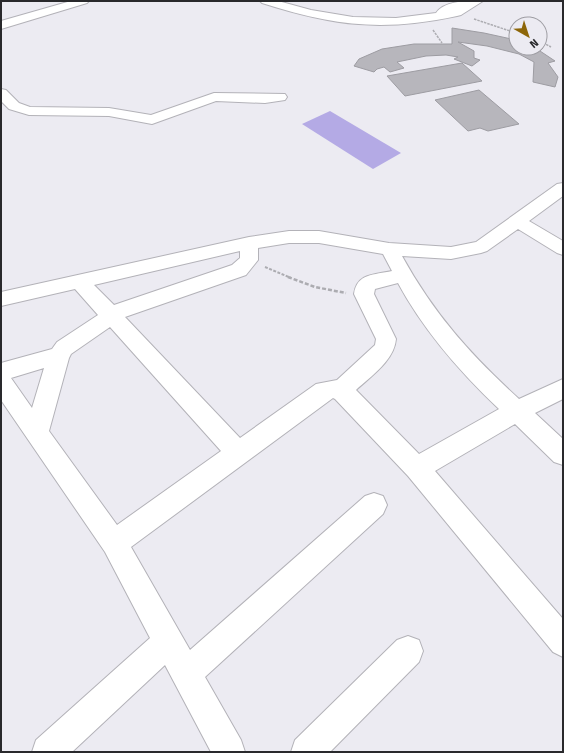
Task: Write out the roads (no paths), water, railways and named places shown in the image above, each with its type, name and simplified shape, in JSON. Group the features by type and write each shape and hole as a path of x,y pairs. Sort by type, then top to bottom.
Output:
{"street":[{"path":"1,18 61,1"},
{"path":"1,25 82,1"},
{"path":"266,1 334,19 369,24 410,22 457,13 477,1"},
{"path":"442,16 442,13 464,1"},
{"path":"1,93 14,106 29,111 109,112 152,120 214,97 265,99 280,97"},
{"path":"1,299 79,281 249,251 289,237 319,237 389,249 451,253 481,247 563,188"},
{"path":"517,221 563,249"},
{"path":"389,249 417,300 446,338 482,378 563,454"},
{"path":"37,433 59,355 64,348 111,316 239,270 249,251"},
{"path":"341,390 380,354 385,347 386,339 364,294 365,286 369,283 404,275"},
{"path":"79,281 238,453"},
{"path":"1,372 59,355"},
{"path":"1,382 114,543 229,752"},
{"path":"417,468 517,411 563,388"},
{"path":"114,543 324,391 333,389 341,390 417,468 563,642"},
{"path":"186,674 374,505"},
{"path":"48,752 168,642"},
{"path":"307,752 408,651"}]}
